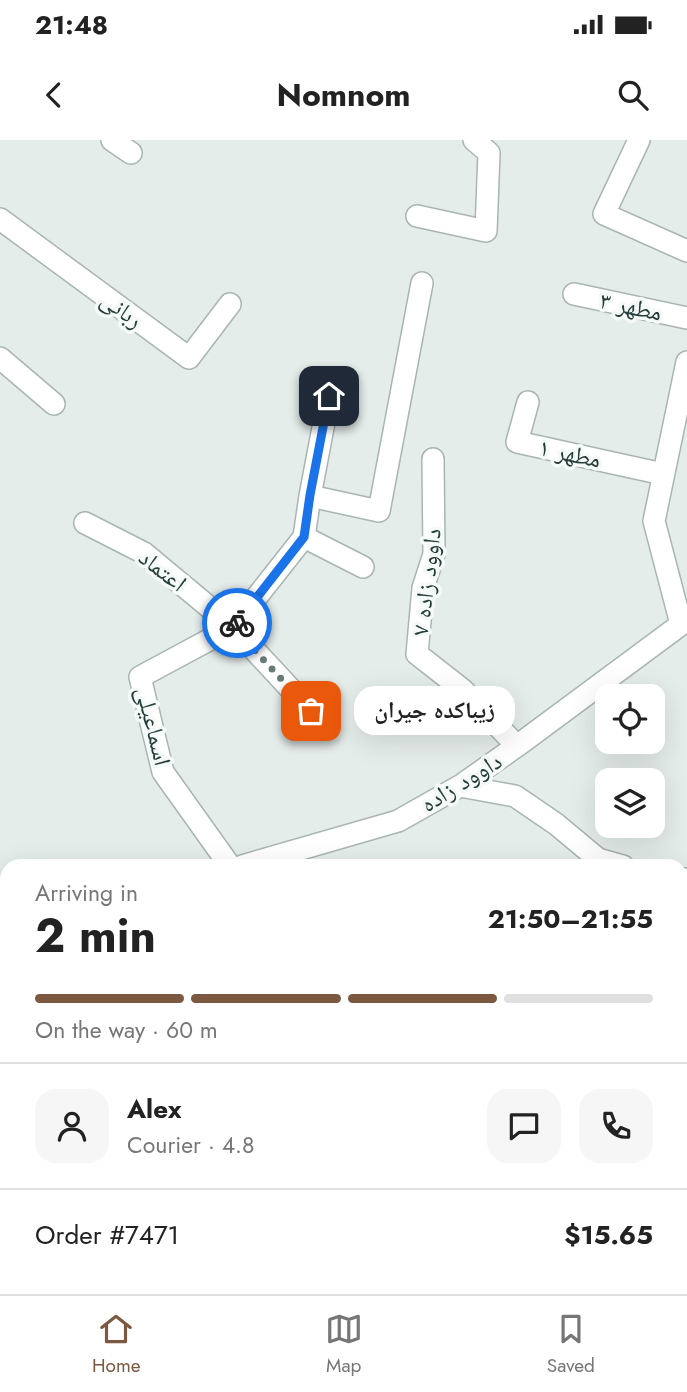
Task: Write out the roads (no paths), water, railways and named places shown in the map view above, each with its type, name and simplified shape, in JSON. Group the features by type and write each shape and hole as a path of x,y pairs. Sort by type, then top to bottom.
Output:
{"street":[{"path":"113,140 131,152"},
{"path":"417,216 486,231 489,153 474,140"},
{"path":"639,140 604,214 687,251"},
{"name":"ربانی","path":"0,219 189,358 230,304"},
{"path":"310,495 379,510 422,283"},
{"name":"مطهر ۳","path":"575,294 687,318"},
{"path":"0,358 54,404"},
{"path":"684,622 654,521 687,362"},
{"path":"329,396 304,537 363,567"},
{"name":"مطهر ۱","path":"528,402 517,442 663,474"},
{"name":"داوود زاده ۷","path":"433,459 433,554 423,588 417,654 463,690 517,746"},
{"name":"اعتماد","path":"85,523 144,552 233,627 311,711"},
{"name":"اسماعیلی","path":"225,859 163,772 140,677 233,627 304,537"},
{"name":"داوود زاده","path":"266,859 398,821 460,786 684,622"},
{"path":"460,786 515,796 556,824 598,859"}],"place":[{"name":"زیباکده جیران","path":"311,711"}]}
